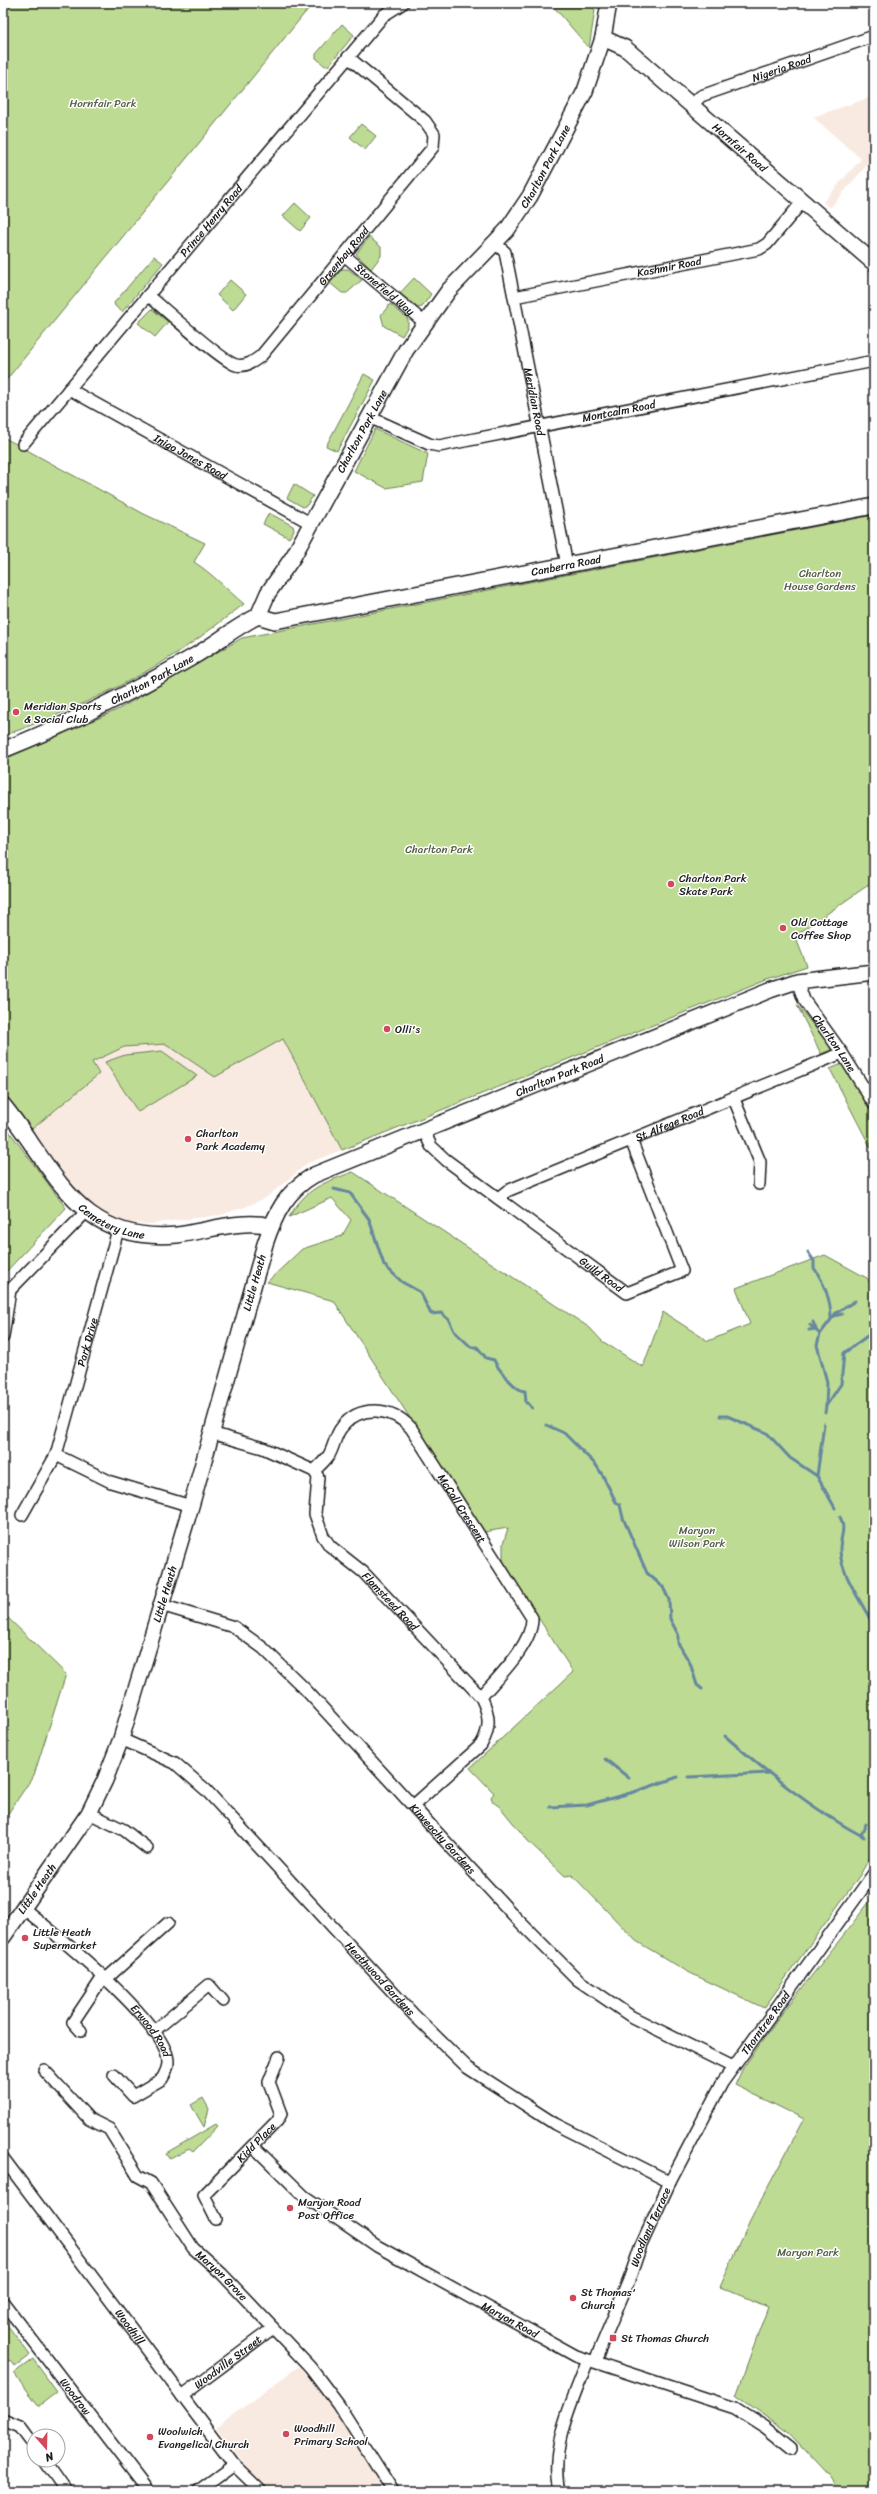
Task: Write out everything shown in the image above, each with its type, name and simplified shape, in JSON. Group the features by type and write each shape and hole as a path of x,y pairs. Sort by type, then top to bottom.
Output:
{"street":[{"name":"Prince Henry Road","path":"23,444 384,15 403,3"},
{"name":"Charlton Park Lane","path":"3,750 52,731 117,698 193,657 242,624 258,616 268,593 312,524 406,350 424,323 450,290 495,243 527,201 573,117 596,65 603,38 609,3"},
{"name":"Nigeria Road","path":"692,105 701,96 874,36"},
{"name":"Hornfair Road","path":"603,38 625,48 874,263"},
{"name":"Greenbay Road","path":"148,295 227,361 244,366 253,363 260,356 429,153 434,141 434,134 425,121 348,57"},
{"name":"Kashmir Road","path":"514,297 752,252 767,244 803,202"},
{"name":"Meridian Road","path":"495,243 505,252 567,565"},
{"name":"Stonefield Way","path":"344,255 424,323"},
{"name":"Montcalm Road","path":"369,416 429,444 439,446 874,361"},
{"name":"Inigo Jones Road","path":"69,389 312,524"},
{"name":"Canberra Road","path":"258,616 275,621 874,506"},
{"name":"Charlton Park Road","path":"271,1226 287,1196 304,1181 424,1131 797,981 874,972"},
{"name":"Charlton Lane","path":"797,981 804,1000 842,1053 874,1104"},
{"name":"St Alfege Road","path":"498,1198 506,1191 734,1099 842,1053"},
{"path":"734,1099 760,1162 759,1184"},
{"name":"Cemetery Lane","path":"3,1105 66,1192 86,1212 118,1230 158,1236 233,1226 271,1226"},
{"name":"Guild Road","path":"424,1131 436,1152 627,1293 682,1271 631,1140"},
{"path":"3,1337 10,1290 86,1212"},
{"name":"Little Heath","path":"3,1937 90,1813 106,1780 121,1739 191,1506 271,1226"},
{"name":"Park Drive","path":"22,1515 56,1455 118,1230"},
{"name":"McCall Crescent","path":"314,1471 329,1455 340,1428 348,1420 359,1414 369,1411 389,1412 405,1421 411,1428 532,1618 532,1625 527,1641 481,1697"},
{"path":"211,1433 263,1448 314,1471"},
{"path":"56,1455 111,1482 191,1506"},
{"name":"Flamsteed Road","path":"314,1471 318,1477 315,1514 323,1536 330,1546 363,1572 481,1697 487,1710 489,1723 487,1735 482,1745 414,1805"},
{"name":"Kinveachy Gardens","path":"161,1605 234,1627 263,1648 305,1689 414,1805 517,1919 578,1980 632,2017 733,2067"},
{"name":"Heathwood Gardens","path":"121,1739 175,1763 206,1790 414,2015 468,2068 555,2124 670,2182"},
{"path":"90,1813 124,1830 147,1848"},
{"name":"Thorntree Road","path":"670,2182 733,2067 874,1873"},
{"name":"Erwood Road","path":"23,1908 78,1952 120,1992 164,2047 168,2061 162,2079 133,2096 114,2075"},
{"path":"81,2032 72,2022 104,1978 168,1923"},
{"path":"153,2032 209,1985 224,2001"},
{"name":"Kidd Place","path":"216,2219 204,2196 277,2121 281,2114 269,2082 279,2057"},
{"name":"Maryon Grove","path":"44,2070 89,2119 109,2129 138,2176 151,2182 193,2248 222,2274 325,2386 393,2491"},
{"name":"Maryon Road","path":"253,2146 304,2196 377,2246 576,2356 730,2406 766,2427 791,2448"},
{"name":"Woodhill","path":"3,2158 234,2465 261,2491"},
{"name":"Woodland Terrace","path":"559,2491 556,2471 561,2438 592,2360 629,2280 641,2245 670,2182"},
{"name":"Woodrow","path":"3,2302 148,2491"},
{"name":"Woodville Street","path":"182,2396 273,2328"},
{"path":"3,2420 20,2427 26,2435"},
{"path":"198,2491 234,2465"},
{"path":"50,2468 66,2491"}],"shaded area":[{"path":"874,96 874,170 867,165 830,208 823,202 861,159 813,117"},
{"name":"Charlton Park Academy","path":"283,1039 342,1150 308,1163 267,1197 245,1207 220,1215 149,1224 131,1223 114,1218 92,1206 77,1192 32,1129 99,1074 92,1062 124,1047 167,1044 215,1077"},
{"name":"Woodhill Primary School","path":"299,2366 319,2389 385,2491 270,2491 256,2480 216,2427"}],"green space":[{"name":"Hornfair Park","path":"3,3 313,3 3,384"},
{"path":"554,7 592,7 595,10 589,48"},
{"path":"342,24 354,35 329,65 325,66 316,58 316,54"},
{"path":"361,124 376,136 365,150 350,137"},
{"path":"295,203 311,218 300,231 283,216"},
{"path":"369,237 381,247 381,256 371,269 356,254"},
{"path":"154,256 163,263 122,312 115,306 114,303"},
{"path":"342,269 348,269 362,280 347,293 342,293 330,283"},
{"path":"414,278 431,294 422,307 418,308 400,293"},
{"path":"230,280 246,294 233,310 217,295"},
{"path":"390,304 408,319 408,326 402,336 384,326 381,315"},
{"path":"152,309 168,322 155,337 138,323"},
{"path":"364,374 375,380 337,451 326,446"},
{"path":"375,429 428,454 423,482 386,488 354,471"},
{"path":"3,437 144,514 205,543 194,562 214,577 244,604 191,644 141,675 95,698 3,736"},
{"path":"294,484 313,496 307,505 303,507 287,498"},
{"path":"269,513 293,526 294,530 289,538 263,524"},
{"name":"Charlton Park","path":"874,515 874,881 795,936 807,966 765,980 342,1150 283,1039 215,1077 166,1044 124,1047 92,1062 99,1074 32,1129 3,1091 3,760 117,710 242,638"},
{"path":"797,1005 828,1043 831,1050 821,1054"},
{"path":"162,1051 197,1076 138,1112 105,1062 125,1055"},
{"path":"842,1064 874,1114 874,1142 870,1144 874,1154 830,1069"},
{"path":"3,1123 66,1208 3,1275"},
{"name":"Maryon Wilson Park","path":"353,1172 590,1328 602,1341 643,1367 663,1312 708,1341 750,1324 736,1288 825,1255 867,1278 874,1290 874,1850 860,1875 764,2008 688,1972 636,1941 572,1875 565,1876 528,1841 500,1807 493,1802 491,1797 494,1793 470,1768 573,1672 503,1562 503,1544 508,1528 484,1532 334,1301 267,1282 302,1249 342,1236 351,1220 332,1198 289,1217 302,1199 316,1188 324,1183"},
{"path":"3,1613 66,1674 34,1775 3,1821"},
{"name":"Maryon Park","path":"874,1896 874,2491 839,2491 829,2476 789,2433 736,2396 768,2307 720,2287 750,2221 804,2119 735,2085 743,2068 780,2016"},
{"path":"203,2098 209,2109 204,2127 191,2105"},
{"path":"216,2124 218,2126 193,2152 189,2149 170,2159 166,2153"},
{"path":"5,2322 30,2355 15,2366 10,2360 6,2363 3,2358 3,2324"},
{"path":"33,2359 57,2392 39,2406 14,2373"}],"waterway":[{"path":"334,1189 350,1193 369,1219 384,1265 402,1282 420,1292 431,1314 441,1313 449,1320 454,1331 471,1347 477,1347 486,1358 494,1360 512,1384 525,1391 526,1403 528,1403 532,1408"},
{"path":"808,1252 814,1261 814,1268 821,1279 826,1292 830,1305 831,1318"},
{"path":"826,1406 827,1382 817,1345 820,1334 836,1313 855,1301"},
{"path":"871,1313 874,1325"},
{"path":"834,1316 842,1314"},
{"path":"809,1330 816,1329 813,1322"},
{"path":"810,1325 820,1334"},
{"path":"825,1413 826,1406 841,1384 844,1353 874,1331"},
{"path":"720,1416 727,1416 767,1433 790,1458 817,1476"},
{"path":"824,1424 817,1476 835,1508"},
{"path":"546,1425 564,1433 596,1465 603,1476 616,1502 620,1505 623,1518 647,1573 663,1587 669,1600 670,1619 678,1634 678,1643 690,1663 697,1685 702,1689"},
{"path":"840,1517 843,1526 840,1551 844,1570 874,1627"},
{"path":"725,1736 792,1791 827,1815 864,1837"},
{"path":"605,1759 629,1778"},
{"path":"689,1777 769,1773"},
{"path":"550,1807 587,1805 634,1792 678,1777"},
{"path":"871,1815 874,1811"},
{"path":"861,1835 866,1824"}],"place":[{"name":"Meridian Sports & Social Club","path":"16,712"},
{"name":"Charlton Park Skate Park","path":"671,884"},
{"name":"Old Cottage Coffee Shop","path":"783,928"},
{"name":"Olli's","path":"387,1029"},
{"name":"Charlton Park Academy","path":"188,1139"},
{"name":"Little Heath Supermarket","path":"25,1938"},
{"name":"Maryon Road Post Office","path":"290,2208"},
{"name":"St Thomas' Church","path":"573,2298"},
{"name":"St Thomas Church","path":"613,2338"},
{"name":"Woodhill Primary School","path":"286,2434"},
{"name":"Woolwich Evangelical Church","path":"150,2437"}],"park label":[{"name":"Charlton House Gardens","path":"820,579"}]}
